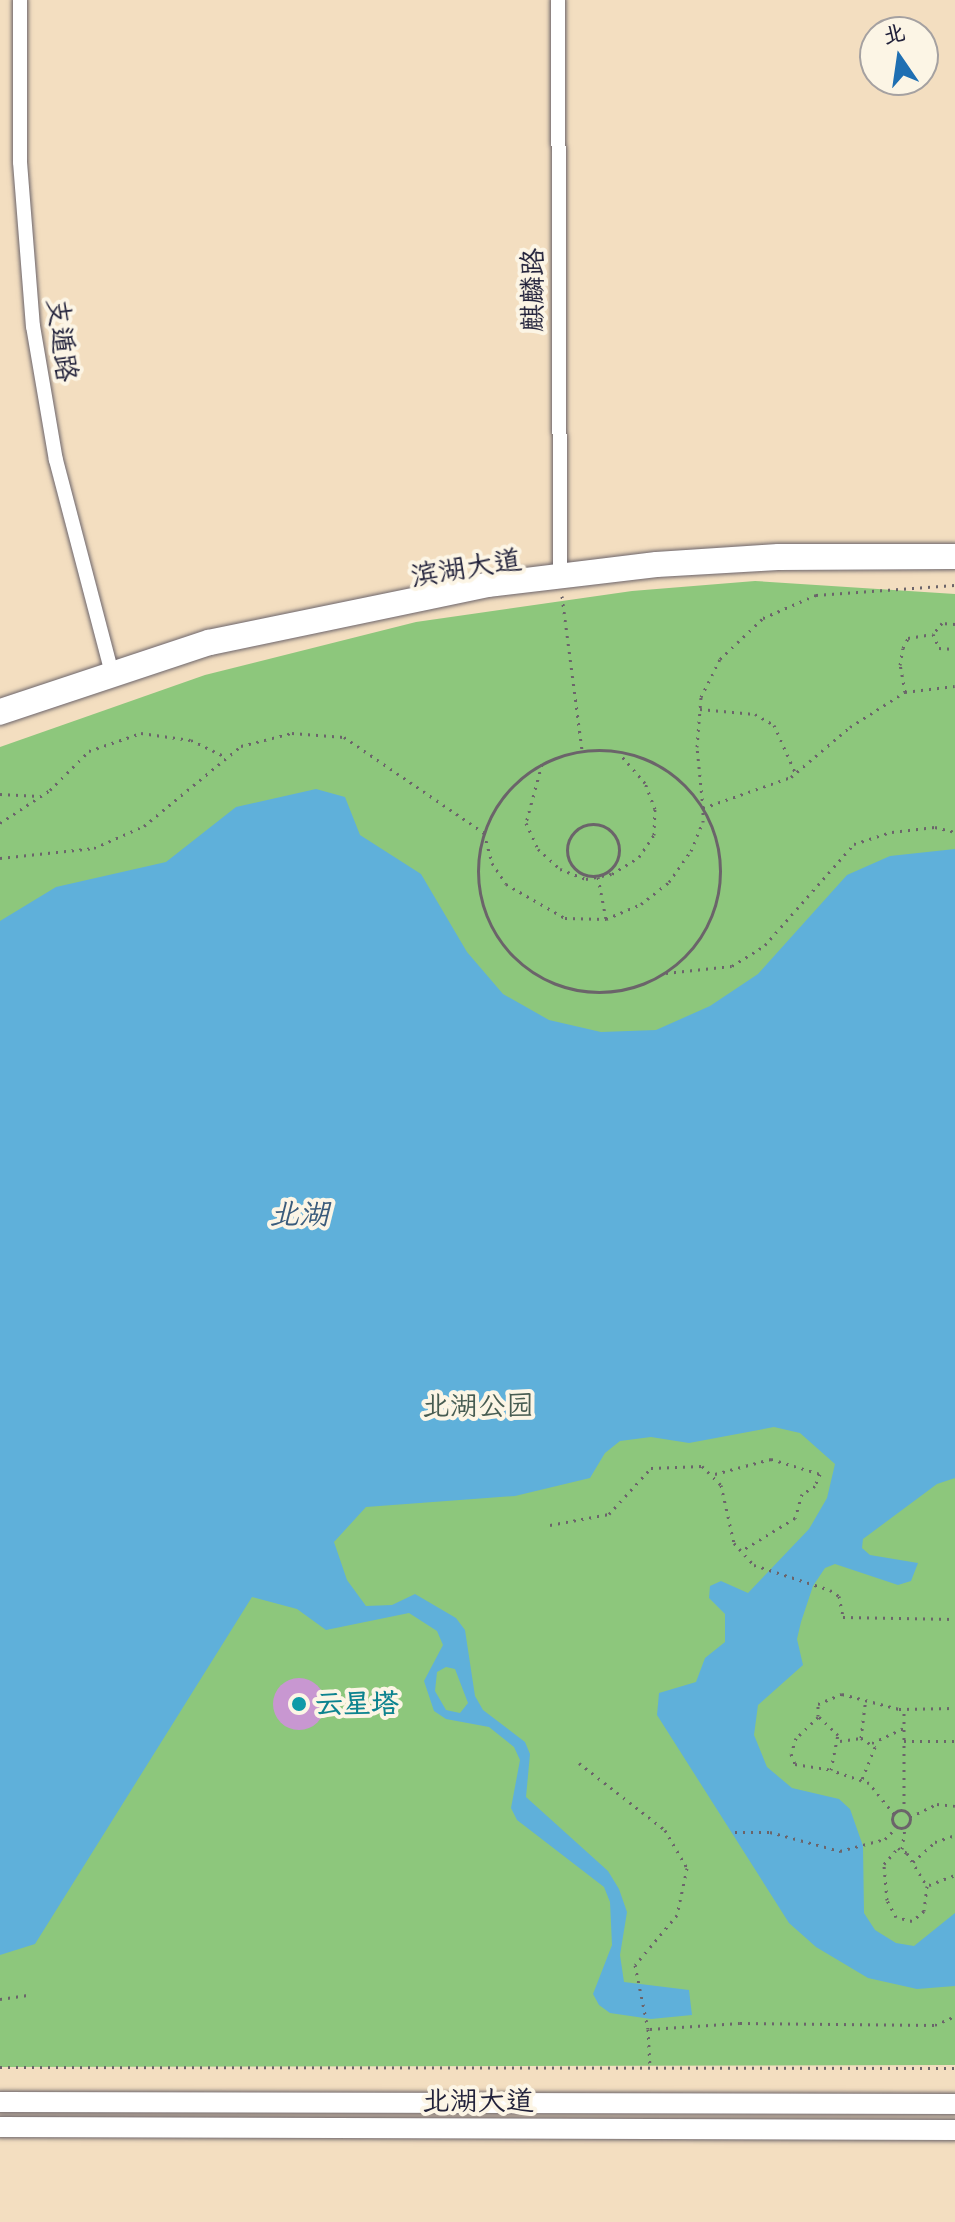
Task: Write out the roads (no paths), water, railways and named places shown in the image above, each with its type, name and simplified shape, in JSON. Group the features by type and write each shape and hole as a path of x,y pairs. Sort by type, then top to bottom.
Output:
{"main road":[{"name":"北湖大道","path":"0,2102 955,2104"},
{"name":"北湖大道","path":"0,2127 955,2130"}],"street":[{"name":"支遁路","path":"20,0 20,162 33,326 56,460 111,672"},
{"name":"麒麟路","path":"558,0 560,574"},
{"name":"滨湖大道","path":"0,718 111,672 208,637 368,601 560,574 778,551 955,551"},
{"name":"滨湖大道","path":"560,574 778,563 955,562"},
{"name":"滨湖大道","path":"0,706 111,672"}],"water":[{"name":"北湖","path":"316,789 345,797 360,835 421,874 467,952 503,994 549,1020 601,1032 656,1030 710,1006 758,974 847,875 890,856 955,849 955,1478 937,1484 863,1539 862,1548 870,1555 918,1563 911,1581 898,1585 835,1564 825,1568 813,1586 797,1639 803,1665 758,1705 754,1735 767,1767 792,1788 839,1799 850,1809 863,1846 864,1913 875,1930 896,1943 914,1946 955,1913 955,1986 917,1989 868,1978 816,1947 789,1923 657,1715 659,1693 696,1682 705,1658 725,1642 725,1614 709,1598 710,1586 721,1581 748,1593 809,1529 827,1498 835,1464 800,1433 774,1427 689,1443 651,1437 620,1441 605,1453 590,1478 515,1496 366,1507 334,1542 347,1580 366,1606 392,1605 415,1594 456,1618 465,1630 475,1696 483,1710 525,1742 530,1754 526,1797 608,1871 619,1889 627,1912 620,1955 624,1982 689,1990 692,2015 651,2019 610,2013 599,2005 593,1994 612,1945 610,1902 604,1887 517,1820 511,1808 520,1760 514,1747 489,1727 446,1719 434,1711 424,1681 443,1645 437,1631 409,1613 326,1630 297,1609 252,1597 35,1944 0,1955 0,921 56,887 166,862 236,807","holes":["446,1667 455,1669 468,1703 460,1713 446,1710 435,1691 437,1672"]}],"place":[{"name":"云星塔","path":"299,1704"}],"park label":[{"name":"北湖公园","path":"478,1406"}]}
